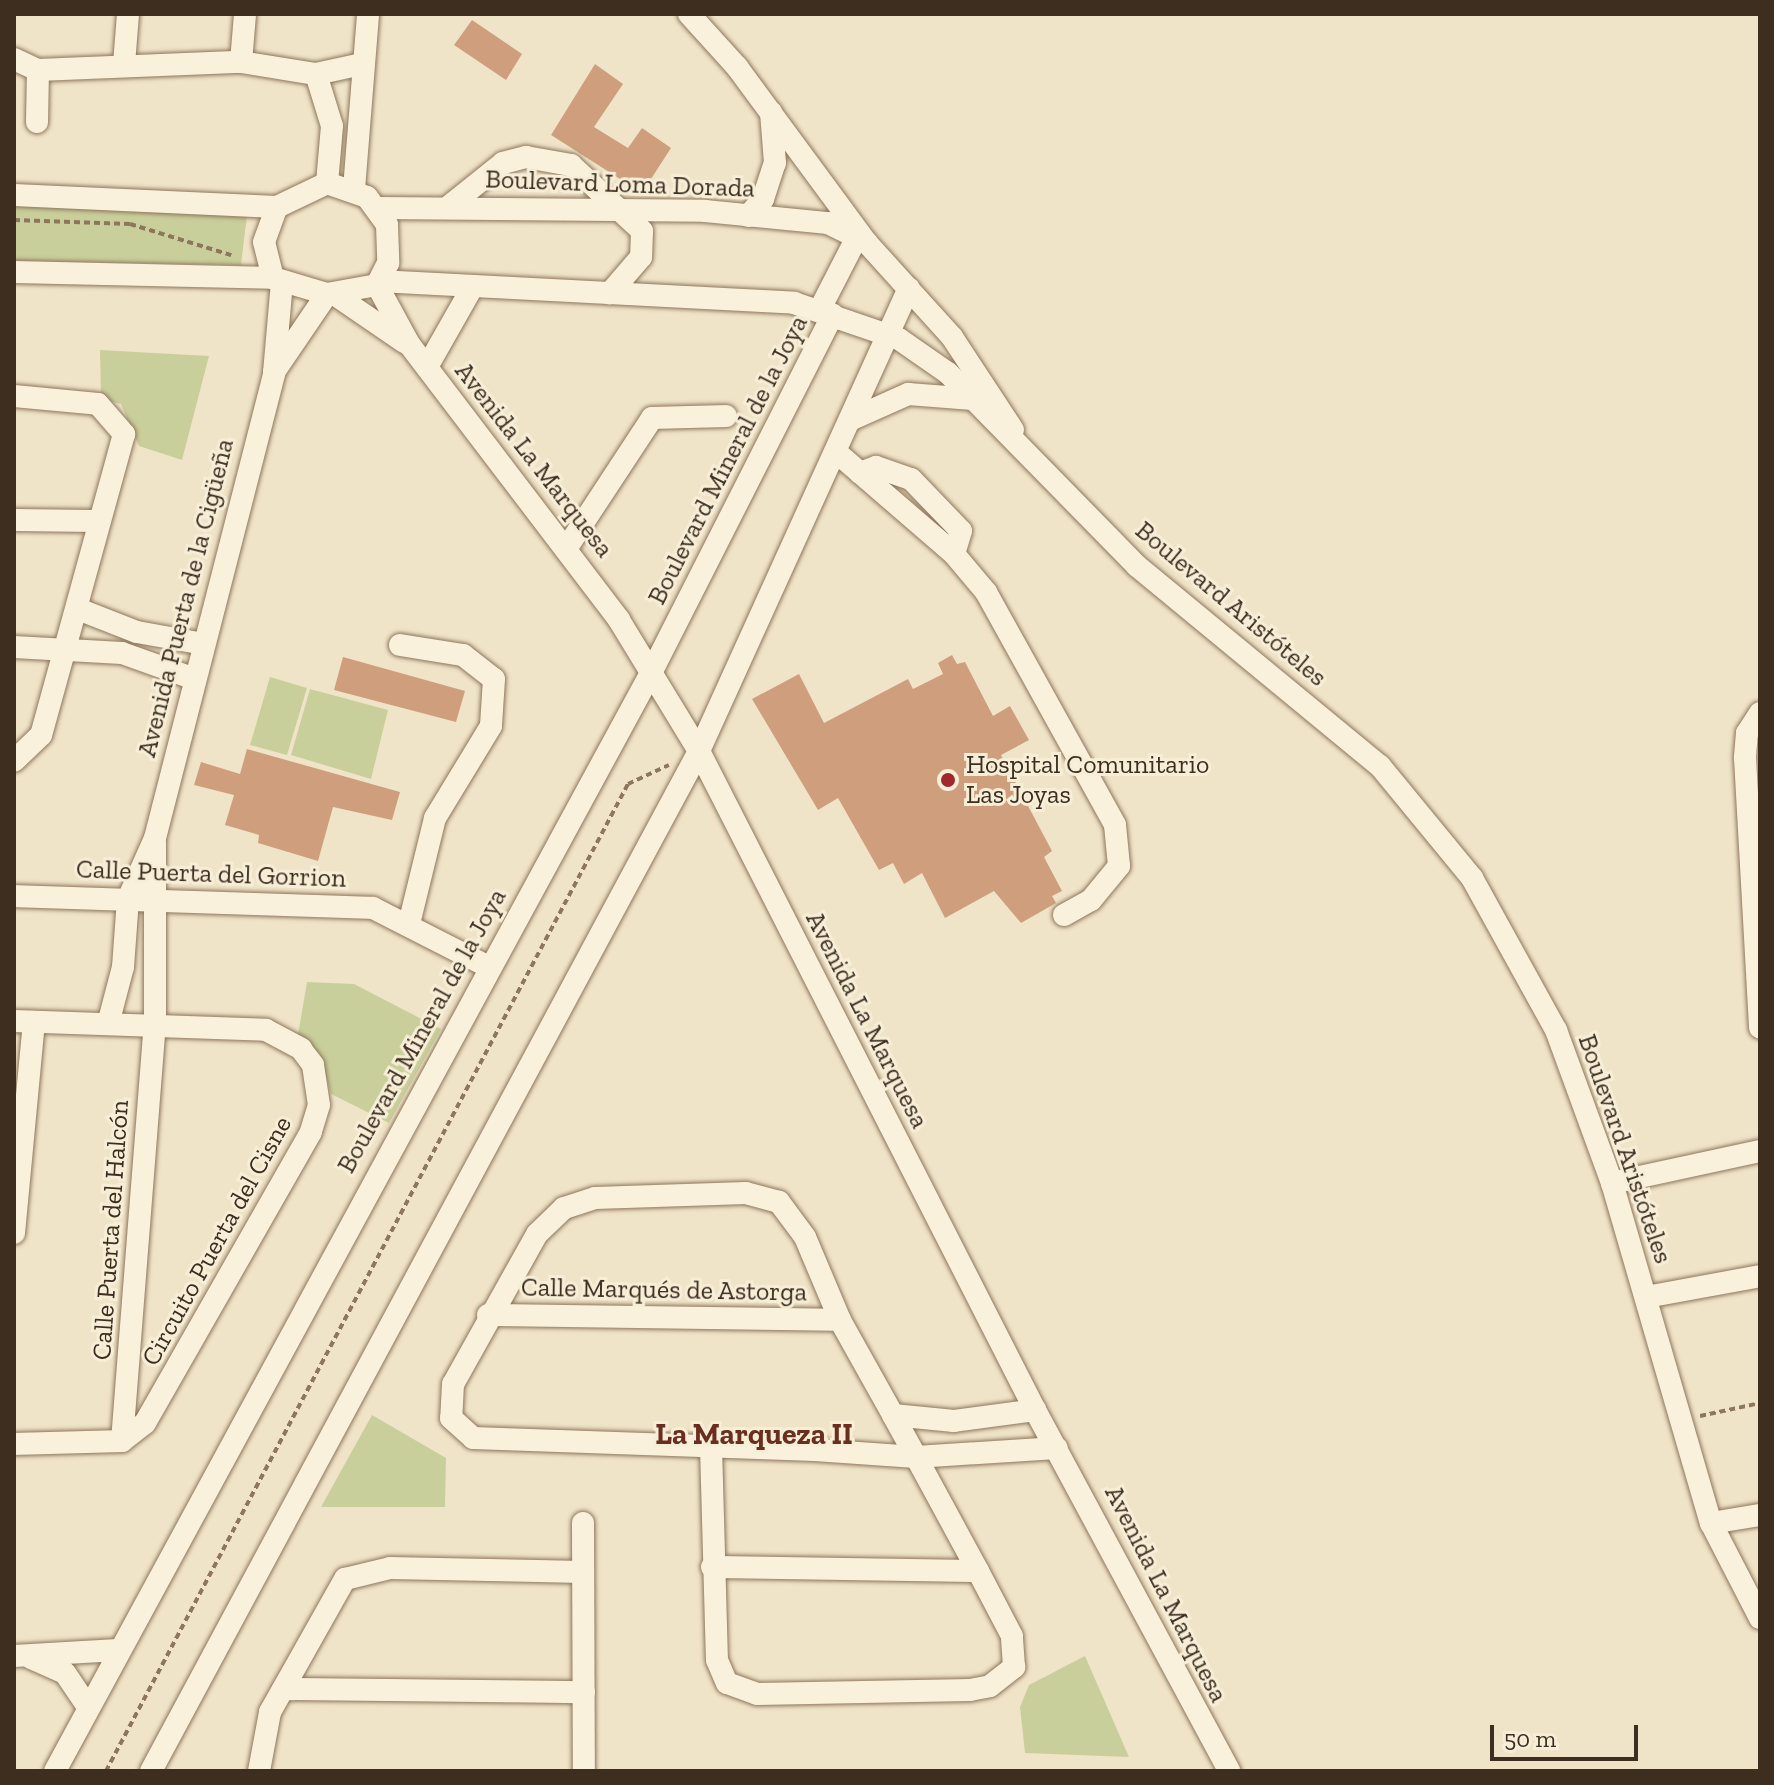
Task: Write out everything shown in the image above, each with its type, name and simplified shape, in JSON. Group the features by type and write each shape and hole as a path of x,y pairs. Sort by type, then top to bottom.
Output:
{"street":[{"path":"124,64 128,14"},
{"path":"241,62 245,14"},
{"path":"354,189 368,14"},
{"path":"689,14 771,111 862,240 827,312"},
{"path":"14,59 38,70 124,64 241,62 316,74 362,64"},
{"path":"37,122 38,70"},
{"path":"316,74 332,126 327,183"},
{"path":"748,216 763,199 775,163 771,111"},
{"path":"448,207 503,163 526,157 571,165 631,214 645,247 610,293"},
{"path":"14,195 277,207 327,183 354,189 378,208 391,244 379,283"},
{"path":"277,207 264,242 277,280"},
{"name":"Boulevard Loma Dorada","path":"378,208 448,207 748,216 828,223 862,240 909,288"},
{"path":"14,272 277,280 331,294 379,283 610,293 688,292 827,312 884,333"},
{"name":"Avenida Puerta de la Cigüeña","path":"128,899 155,838 274,373 277,280"},
{"name":"Avenida La Marquesa","path":"379,283 409,344 568,546 699,751 1035,1410 1224,1766"},
{"path":"427,367 473,286"},
{"path":"151,1771 699,751 836,452 884,333 909,288"},
{"name":"Boulevard Aristóteles","path":"909,288 975,368 1030,457"},
{"name":"Avenida Puerta de la Cigüeña","path":"274,373 331,294"},
{"name":"Avenida La Marquesa","path":"331,294 409,344"},
{"name":"Boulevard Mineral de la Joya","path":"55,1771 87,1706 651,673 827,312"},
{"name":"Boulevard Aristóteles","path":"884,333 927,356 1137,566 1329,721 1424,812 1518,953 1586,1103 1711,1523 1760,1618"},
{"path":"850,420 908,394 973,399"},
{"path":"14,396 76,398 98,404 119,423 124,447 95,521 78,609 41,735 14,761"},
{"path":"568,546 652,418 726,416"},
{"path":"836,452 904,516 954,554 1015,642 1120,838 1119,866 1091,900 1064,915"},
{"path":"860,473 876,467 896,472 926,494 961,531 954,554"},
{"path":"904,516 926,494"},
{"path":"14,520 95,521"},
{"path":"78,609 204,644"},
{"path":"400,645 463,655 494,679 491,726 435,818 409,924"},
{"path":"14,647 122,653 195,679"},
{"path":"1760,713 1747,733 1745,758 1760,1028"},
{"name":"Avenida Puerta de la Cigüeña","path":"155,838 157,899"},
{"name":"Calle Puerta del Gorrion","path":"14,896 336,904 373,908 489,967"},
{"path":"108,1024 123,967 128,899"},
{"path":"155,1023 157,899"},
{"path":"14,1233 24,1021"},
{"name":"Circuito Puerta del Cisne","path":"24,1021 155,1023 285,1038 313,1065 319,1105 311,1132 156,1410 122,1441"},
{"name":"Calle Puerta del Halcón","path":"122,1441 155,1023"},
{"path":"1612,1183 1760,1151"},
{"path":"711,1447 712,1567 720,1675 757,1694 970,1690 1005,1678 1017,1652 978,1571 916,1457 893,1415 840,1320 792,1216 779,1202 746,1193 595,1198 564,1208 537,1234 488,1315 449,1402 458,1428 473,1438 711,1447 916,1457 1057,1448"},
{"path":"1646,1297 1760,1276"},
{"name":"Calle Marqués de Astorga","path":"488,1315 840,1320"},
{"path":"893,1415 954,1421 1035,1410"},
{"path":"14,1444 122,1441"},
{"path":"1711,1523 1760,1515"},
{"path":"583,1523 584,1771"},
{"path":"712,1567 978,1571"},
{"path":"259,1771 263,1731 283,1689 333,1597 357,1572 583,1572"},
{"path":"18,1656 118,1650"},
{"path":"18,1656 58,1667 87,1706"},
{"path":"283,1689 584,1692"}],"path":[{"path":"14,220 130,224 244,259 249,279"},
{"path":"106,1771 628,784 699,751"},
{"path":"1681,1420 1760,1403"}],"green space":[{"path":"14,205 247,215 241,265 14,261"},
{"path":"100,350 209,356 182,460 139,446 121,404 101,399"},
{"path":"270,677 307,688 287,755 250,745"},
{"path":"310,689 388,710 371,779 291,755"},
{"path":"307,982 354,984 441,1029 389,1123 331,1094 320,1054 298,1035"},
{"path":"372,1415 446,1458 445,1507 321,1507"},
{"path":"1085,1656 1129,1757 1025,1753 1020,1707 1029,1685"}],"building":[{"path":"472,20 522,54 506,80 454,45"},
{"path":"595,64 623,84 594,127 628,148 642,128 671,148 642,193 551,135"},
{"path":"952,655 957,664 965,662 993,716 1010,706 1029,740 1001,755 1052,851 1044,857 1062,891 1052,896 1056,903 1021,923 994,891 945,918 922,873 904,884 893,863 879,870 838,798 818,810 752,699 799,674 824,723 908,679 913,689 943,674 938,663"},
{"path":"343,657 465,691 456,722 334,690"},
{"path":"247,749 400,792 392,820 333,807 318,861 258,843 259,835 225,825 234,795 194,785 201,762 240,774"}],"place":[{"name":"Hospital Comunitario Las Joyas","path":"948,780"}],"district":[{"name":"La Marqueza II","path":"754,1434"}]}
